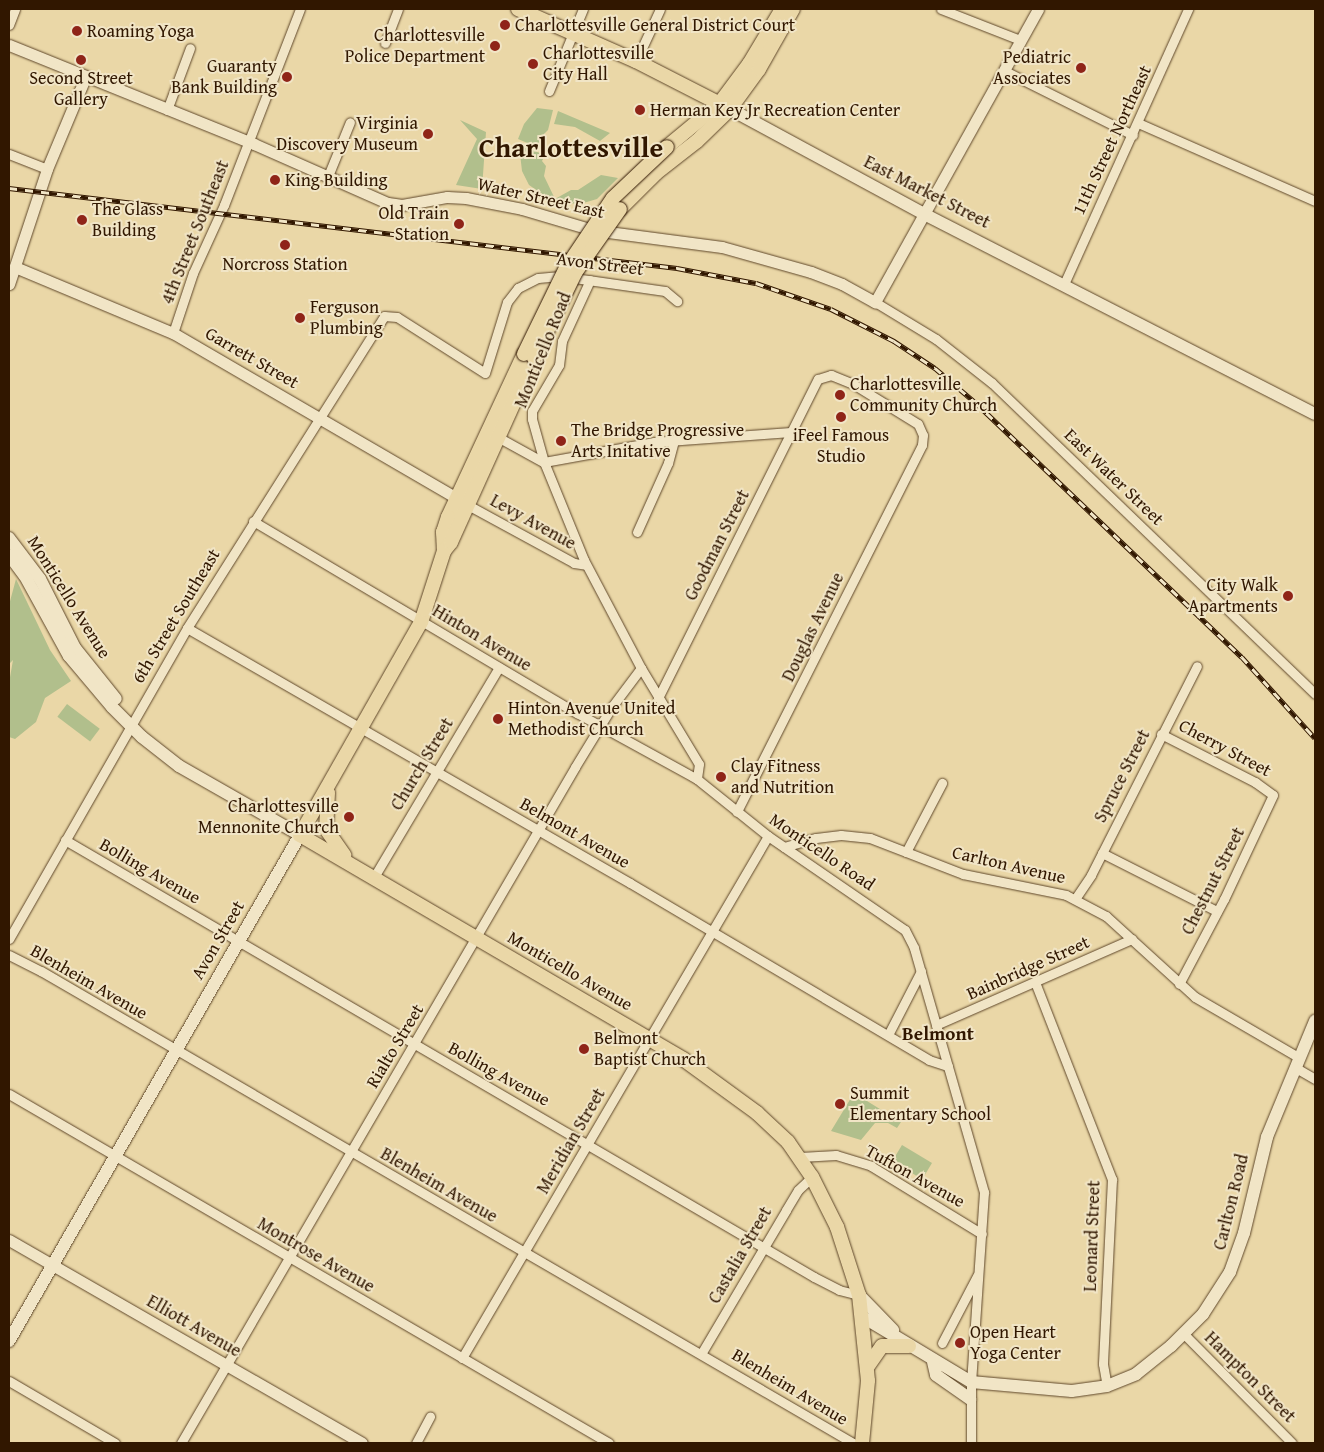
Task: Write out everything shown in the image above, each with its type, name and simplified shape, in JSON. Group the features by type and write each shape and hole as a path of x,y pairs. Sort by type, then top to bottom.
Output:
{"main road":[{"name":"East Market Street","path":"518,9 574,32 636,61 725,106 924,214 1314,411"},
{"path":"529,356 566,268 613,198 667,147 725,106 782,9"},
{"path":"529,356 591,246 636,191 682,152 759,70 793,9"},
{"name":"Avon Street","path":"9,1341 421,622 444,550 451,542 462,501 491,434 529,356"},
{"name":"Monticello Avenue","path":"9,538 45,587 75,648 118,702 131,725"},
{"name":"Monticello Avenue","path":"9,555 25,576 69,656 131,725 179,766 349,862 476,939 650,1039 706,1075 779,1132 800,1157 837,1226 859,1295 863,1316 867,1366 862,1443"},
{"path":"332,780 325,806 326,829 335,845 349,862"},
{"name":"Carlton Road","path":"971,1382 1072,1391 1107,1386 1150,1365 1184,1334 1213,1302 1230,1272 1244,1233 1260,1158 1315,1021"},
{"name":"Bolling Avenue","path":"859,1295 909,1346"},
{"name":"Bolling Avenue","path":"863,1316 933,1362 971,1382"},
{"path":"867,1366 882,1346 909,1346"},
{"path":"933,1362 936,1375 970,1399"}],"street":[{"path":"9,25 15,9"},
{"name":"4th Street Southeast","path":"173,333 194,273 300,9"},
{"path":"385,43 398,9"},
{"path":"549,91 582,9"},
{"path":"636,61 660,9"},
{"path":"942,9 1020,40"},
{"path":"876,302 1038,9"},
{"name":"11th Street Northeast","path":"1064,284 1133,135 1188,9"},
{"name":"Water Street East","path":"9,45 85,78 248,142 396,204 466,198 522,209 586,228 699,243 756,254 842,284 876,302"},
{"path":"167,110 190,48"},
{"path":"1005,71 1133,135"},
{"path":"9,284 12,266 47,169 85,78"},
{"path":"328,176 350,122"},
{"path":"1138,123 1315,201"},
{"path":"9,154 47,169"},
{"name":"Garrett Street","path":"12,266 173,333 462,501"},
{"name":"Avon Street","path":"384,316 396,317 485,373 502,314 518,288 549,276 665,291 677,301"},
{"name":"Monticello Road","path":"590,280 562,342 559,365 532,411 544,462 586,565 658,698 699,764 697,779 768,836 896,921 910,938 982,1181 982,1234 970,1399 972,1443"},
{"name":"East Water Street","path":"876,302 936,339 992,383 1315,694"},
{"name":"6th Street Southeast","path":"9,939 186,628 384,316"},
{"name":"Douglas Avenue","path":"737,812 924,437 918,424 853,384 831,375 822,376 805,405"},
{"name":"Goodman Street","path":"658,698 805,405"},
{"path":"491,434 544,462 674,440 792,432"},
{"path":"637,532 668,463 674,440"},
{"name":"Levy Avenue","path":"462,501 574,564 586,565"},
{"name":"Hinton Avenue","path":"254,521 498,667 697,779"},
{"name":"Belmont Avenue","path":"186,628 712,932 928,1060 948,1066"},
{"name":"Spruce Street","path":"1075,898 1102,853 1197,666"},
{"name":"Church Street","path":"374,877 498,667"},
{"name":"Rialto Street","path":"181,1443 600,726 641,668"},
{"name":"Cherry Street","path":"1162,734 1272,792"},
{"path":"906,852 942,783"},
{"name":"Chestnut Street","path":"1179,984 1217,912 1272,792"},
{"name":"Meridian Street","path":"462,1358 768,836"},
{"name":"Carlton Avenue","path":"784,847 816,838 856,836 878,840 963,874 1048,889 1075,898 1106,916 1179,984 1210,1007 1298,1063 1315,1079"},
{"name":"Bolling Avenue","path":"65,840 414,1046 814,1277 839,1290 859,1295"},
{"path":"1102,853 1217,912"},
{"name":"Bainbridge Street","path":"936,1025 1132,939"},
{"name":"Blenheim Avenue","path":"9,955 853,1443"},
{"path":"888,1035 921,971"},
{"name":"Leonard Street","path":"1035,982 1112,1179 1103,1364 1107,1386"},
{"name":"Montrose Avenue","path":"9,1094 289,1259 609,1443"},
{"name":"Tufton Avenue","path":"800,1157 836,1155 870,1166 982,1234"},
{"name":"Castalia Street","path":"702,1354 798,1190 812,1177"},
{"name":"Elliott Avenue","path":"9,1240 362,1443"},
{"path":"942,1343 979,1271"},
{"name":"Hampton Street","path":"1184,1334 1292,1443"},
{"path":"9,1381 115,1443"},
{"path":"416,1443 430,1417"}],"green space":[{"path":"537,108 553,110 548,130 544,134 544,150 518,139 524,124"},
{"path":"558,111 610,133 600,141 575,127 554,124"},
{"path":"460,120 486,132 482,189 456,185 477,139"},
{"path":"519,145 545,155 542,161 546,166 544,176 555,199 571,190 578,190 601,175 618,178 597,199 580,204 554,202 529,185 522,171"},
{"path":"16,579 50,650 71,681 45,698 36,722 15,739 9,737 9,683 13,660 10,663 9,605"},
{"path":"67,704 100,729 90,741 57,717"},
{"path":"854,1093 901,1122 897,1128 888,1123 875,1123 861,1140 831,1131"},
{"path":"902,1145 932,1163 922,1179 892,1161"}],"railway":[{"path":"9,188 677,268 756,283 831,309 894,341 935,368 975,402 1242,657 1315,738"}],"place":[{"name":"Charlottesville General District Court","path":"505,25"},
{"name":"Roaming Yoga","path":"77,31"},
{"name":"Charlottesville Police Department","path":"495,46"},
{"name":"Second Street Gallery","path":"81,60"},
{"name":"Charlottesville City Hall","path":"533,64"},
{"name":"Pediatric Associates","path":"1081,68"},
{"name":"Guaranty Bank Building","path":"287,77"},
{"name":"Herman Key Jr Recreation Center","path":"640,110"},
{"name":"Virginia Discovery Museum","path":"428,134"},
{"name":"King Building","path":"275,180"},
{"name":"The Glass Building","path":"82,220"},
{"name":"Old Train Station","path":"459,224"},
{"name":"Norcross Station","path":"285,245"},
{"name":"Ferguson Plumbing","path":"300,318"},
{"name":"Charlottesville Community Church","path":"840,395"},
{"name":"iFeel Famous Studio","path":"841,417"},
{"name":"The Bridge Progressive Arts Initative","path":"561,441"},
{"name":"City Walk Apartments","path":"1288,596"},
{"name":"Hinton Avenue United Methodist Church","path":"498,719"},
{"name":"Clay Fitness and Nutrition","path":"721,777"},
{"name":"Charlottesville Mennonite Church","path":"349,817"},
{"name":"Belmont Baptist Church","path":"584,1049"},
{"name":"Summit Elementary School","path":"840,1104"},
{"name":"Open Heart Yoga Center","path":"960,1343"}],"district":[{"name":"Charlottesville","path":"571,147"},
{"name":"Belmont","path":"938,1034"}]}
